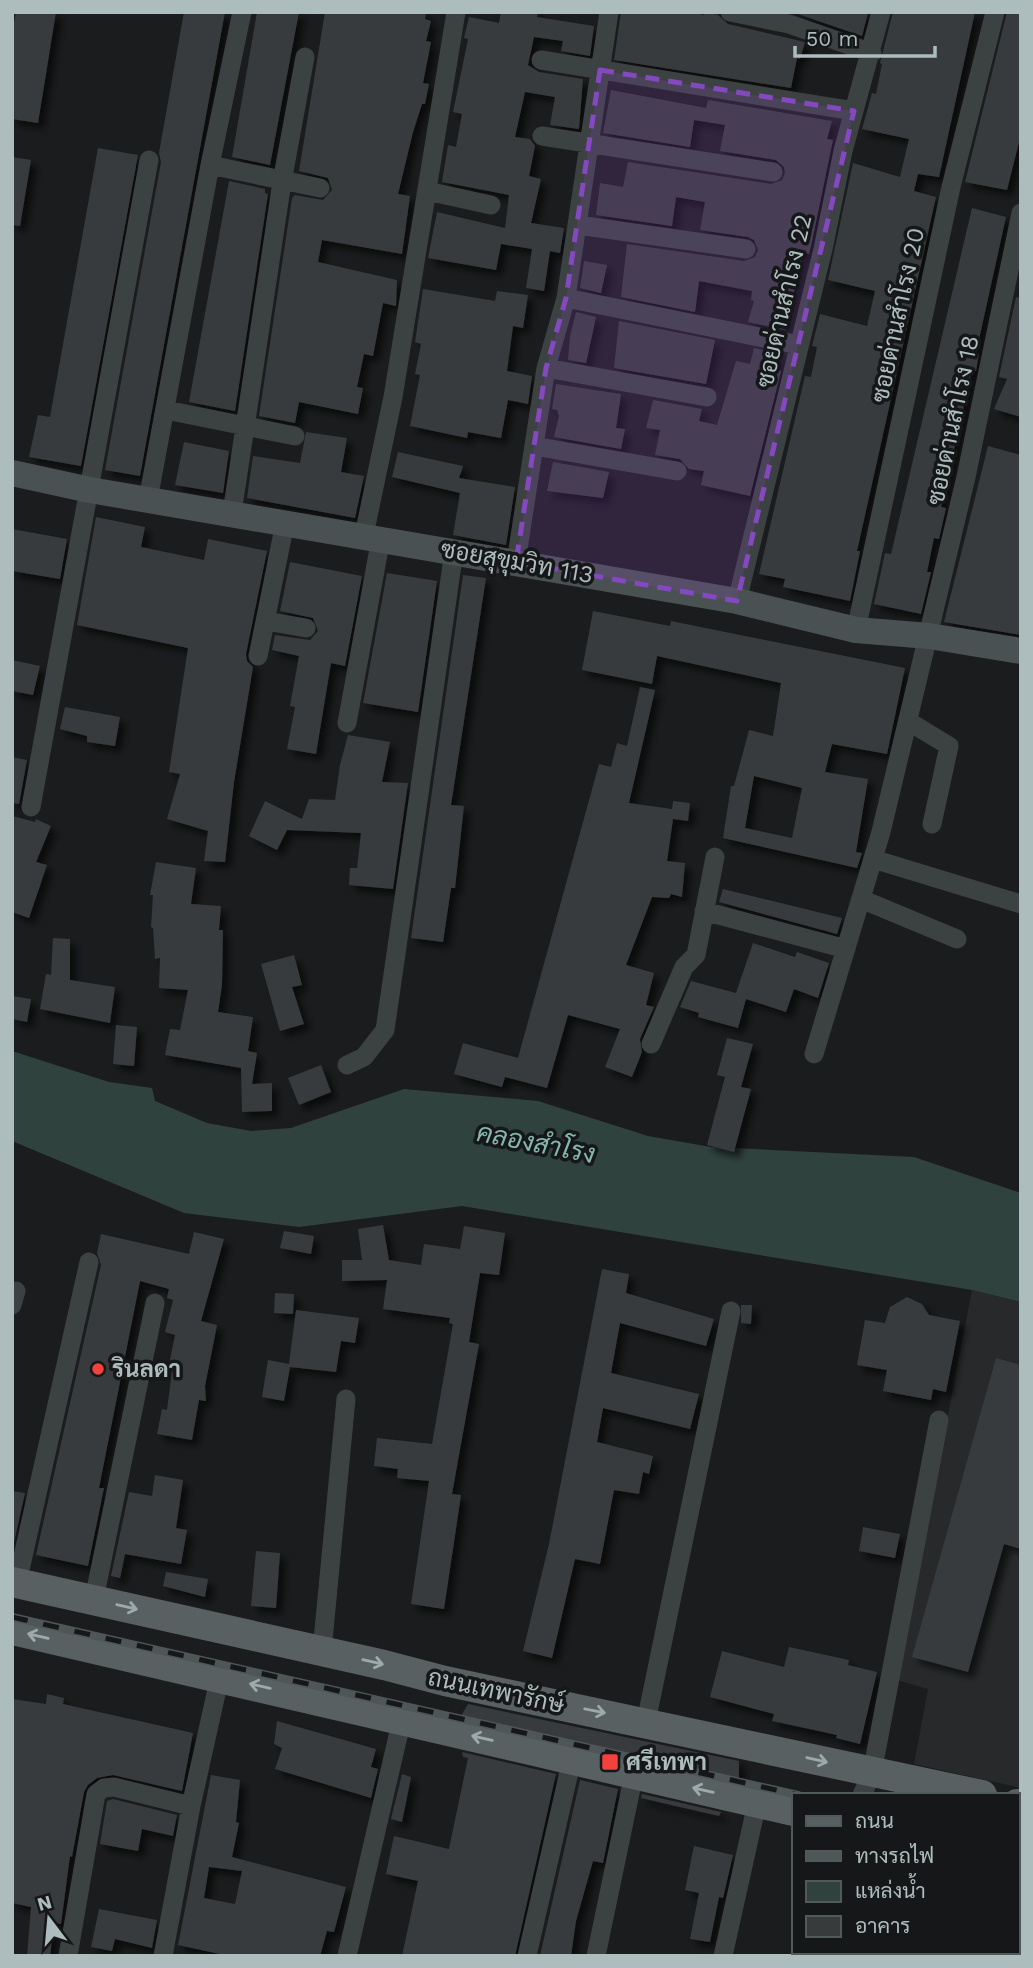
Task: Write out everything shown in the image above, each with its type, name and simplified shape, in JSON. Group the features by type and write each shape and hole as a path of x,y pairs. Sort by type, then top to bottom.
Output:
{"main road":[{"name":"ซอยสุขุมวิท 113","path":"12,473 90,490 372,536 737,601 856,630 929,636 1021,651"},
{"name":"ถนนเทพารักษ์","path":"15,1582 445,1681 646,1722 867,1784 961,1793"},
{"name":"ถนนเทพารักษ์","path":"12,1630 220,1676 792,1811"}],"street":[{"path":"148,500 210,165 242,12"},
{"path":"347,723 393,397 456,12"},
{"path":"516,562 546,368 566,298 609,12"},
{"path":"730,12 789,24 872,53"},
{"name":"ซอยด่านสำโรง 22","path":"737,601 854,111 872,53 881,12"},
{"name":"ซอยด่านสำโรง 20","path":"856,630 951,187 995,12"},
{"path":"232,513 243,425 305,57"},
{"path":"541,60 854,111"},
{"path":"542,136 773,172"},
{"path":"31,807 149,160"},
{"path":"210,165 320,188"},
{"path":"427,191 491,205"},
{"name":"ซอยด่านสำโรง 18","path":"814,1054 873,859 1013,299 1021,213"},
{"path":"578,225 746,249"},
{"path":"566,298 799,345"},
{"path":"546,368 708,397"},
{"path":"166,410 295,436"},
{"path":"534,446 677,471"},
{"path":"258,656 285,523"},
{"path":"347,1065 364,1057 385,1030 454,551"},
{"path":"266,621 306,628"},
{"path":"908,722 949,746 932,824"},
{"path":"651,1044 684,967 696,955 715,857"},
{"path":"873,859 1021,904"},
{"path":"861,899 957,939"},
{"path":"704,911 846,949"},
{"path":"15,1582 89,1262"},
{"path":"94,1599 155,1303"},
{"path":"646,1722 731,1311"},
{"path":"322,1651 346,1399"},
{"path":"867,1784 939,1420"},
{"path":"163,1956 191,1806 220,1676"},
{"path":"347,1956 401,1720"},
{"path":"527,1956 572,1759"},
{"path":"596,1956 634,1774"},
{"path":"68,1956 96,1794 104,1788 114,1787 191,1806"},
{"path":"723,1956 757,1803"}],"highlighted area":[{"path":"600,70 854,111 737,601 516,562 546,368 566,298"}],"shaded area":[{"path":"972,1290 1021,1302 1021,1788 914,1764 928,1689 897,1680"}],"water":[{"name":"คลองสำโรง","path":"12,1051 109,1082 152,1088 155,1101 207,1123 251,1131 291,1128 404,1089 538,1101 648,1136 711,1147 914,1157 1021,1193 1021,1302 972,1290 462,1206 299,1227 184,1213 12,1141"}],"building":[{"path":"16,12 56,12 38,123 12,119 12,33"},
{"path":"184,12 225,12 140,476 105,470 161,162 159,153"},
{"path":"257,12 299,12 270,165 232,157"},
{"path":"325,12 426,12 425,19 431,21 426,41 431,42 423,83 429,84 425,104 422,104 413,132 398,194 410,196 402,254 322,240 318,262 397,280 396,306 383,303 373,356 364,354 357,387 363,388 358,414 299,402 295,423 259,416 292,198 295,195 323,200 332,190 328,178 299,171"},
{"path":"501,12 538,12 537,17 594,26 590,56 561,51 563,41 534,37 528,65 539,72 583,79 579,129 550,125 555,97 525,92 515,137 530,139 535,146 529,176 541,179 531,223 564,228 560,253 550,251 544,291 526,288 532,249 501,244 496,270 428,258 437,212 505,228 509,195 442,182 448,145 456,147 462,114 453,112 468,39 464,38 469,17 499,23"},
{"path":"621,12 691,12 704,15 705,12 718,15 728,24 805,42 800,59 797,58 791,88 614,60"},
{"path":"792,12 865,12 868,13 862,36"},
{"path":"893,12 975,12 939,177 918,174 914,191 936,197 857,551 860,551 850,601 783,587 785,579 759,574 805,376 811,377 817,347 812,346 820,314 867,326 875,291 828,280 853,163 900,177 909,139 862,129 872,93 876,94 882,64 880,63"},
{"path":"1007,12 1021,12 1021,134 1007,190 965,182"},
{"path":"611,90 706,108 708,100 832,121 827,139 833,140 811,246 809,254 803,253 785,330 748,322 754,301 751,300 752,291 699,281 695,312 621,297 627,244 744,261 755,257 758,250 754,240 748,237 700,230 705,202 676,197 672,226 596,215 600,183 623,187 628,162 771,184 782,180 785,173 784,167 776,160 720,151 725,125 694,120 690,147 603,133"},
{"path":"98,148 138,155 81,466 29,457 38,415 50,417"},
{"path":"12,157 31,160 20,226 12,225"},
{"path":"229,181 265,189 268,194 235,411 189,402"},
{"path":"972,208 1006,217 976,353 979,354 976,371 972,370 941,507 946,508 939,539 934,538 927,572 931,572 921,614 874,604 885,553 891,554"},
{"path":"584,261 607,265 601,293 580,288"},
{"path":"423,289 495,301 497,291 528,295 523,328 513,326 507,371 532,376 528,404 508,400 501,438 468,432 467,438 410,426 420,375 415,374 421,344 415,342"},
{"path":"1016,297 1021,298 1021,417 994,409 1007,379 999,377"},
{"path":"576,312 596,317 586,363 568,360"},
{"path":"619,321 715,340 706,384 614,368"},
{"path":"754,348 780,354 776,368 781,371 750,496 701,485 704,471 689,469 680,459 655,455 660,430 646,428 653,400 702,409 699,421 717,425 736,361 750,364"},
{"path":"556,384 621,394 616,428 625,429 621,449 554,437 559,416 557,410 552,409"},
{"path":"306,432 347,438 341,472 364,476 355,518 247,498 253,456 300,463"},
{"path":"184,442 229,451 223,493 175,485"},
{"path":"988,446 1021,455 1021,635 944,622"},
{"path":"398,452 463,466 459,478 515,487 506,545 453,535 460,493 392,477"},
{"path":"553,462 609,472 603,498 547,491"},
{"path":"96,517 145,527 141,547 204,560 208,539 267,551 246,654 247,661 253,667 234,782 225,862 204,861 208,831 167,819 180,774 169,772 188,648 77,625"},
{"path":"12,529 67,539 60,579 12,571"},
{"path":"290,562 362,576 345,666 331,663 316,754 287,749 295,707 290,706 299,656 272,650 275,635 310,640 318,631 313,618 280,611"},
{"path":"387,573 437,581 418,712 363,703"},
{"path":"463,575 486,578 451,805 464,806 455,888 451,888 443,942 411,938"},
{"path":"593,611 670,626 671,621 905,668 887,754 832,744 825,772 868,779 856,852 862,853 857,868 723,838 731,786 734,786 749,730 773,736 781,683 657,656 652,684 582,670","holes":["754,776 802,788 792,838 745,828"]},
{"path":"12,660 40,666 33,695 12,691"},
{"path":"640,687 655,690 629,803 672,809 673,801 690,803 688,821 673,819 667,861 685,863 682,897 671,894 669,898 652,897 626,965 654,973 646,1005 654,1007 640,1039 642,1052 632,1077 605,1067 620,1029 568,1015 547,1088 505,1077 502,1087 454,1074 463,1043 518,1058 599,764 611,767 617,743 627,746"},
{"path":"65,707 120,717 115,746 87,742 87,736 60,729"},
{"path":"348,735 390,742 382,782 408,783 393,889 349,885 350,868 357,868 361,833 287,830 277,850 249,836 265,801 302,819 309,799 335,800"},
{"path":"12,757 27,760 19,804 12,803"},
{"path":"12,816 35,822 36,819 51,826 36,862 47,865 29,918 12,912"},
{"path":"156,862 196,868 191,904 221,906 219,930 223,930 222,985 218,1012 253,1017 248,1051 257,1053 252,1084 272,1083 272,1111 242,1112 241,1068 165,1055 170,1029 180,1030 188,990 159,988 160,958 155,959 151,927 153,895 150,895"},
{"path":"723,889 842,918 837,934 719,902"},
{"path":"53,938 70,939 70,980 115,987 110,1023 40,1009 46,974 51,975"},
{"path":"753,943 795,957 797,952 829,963 818,998 794,989 786,1012 746,999 738,1028 698,1017 699,1013 680,1007 691,981 736,993"},
{"path":"294,955 302,985 292,987 304,1024 280,1031 261,964"},
{"path":"12,996 31,999 27,1022 12,1019"},
{"path":"116,1025 137,1027 134,1066 113,1064"},
{"path":"727,1038 753,1044 741,1087 751,1089 734,1152 707,1145 725,1077 717,1075"},
{"path":"321,1065 331,1092 299,1105 288,1078"},
{"path":"383,1225 389,1260 421,1265 424,1244 460,1249 464,1226 505,1233 499,1275 480,1273 469,1342 479,1344 452,1494 461,1495 444,1609 411,1604 429,1481 397,1478 398,1469 374,1466 377,1438 432,1444 453,1324 449,1323 450,1318 383,1309 387,1280 342,1281 342,1260 362,1260 358,1229"},
{"path":"284,1231 314,1236 311,1254 280,1248"},
{"path":"194,1232 224,1239 201,1321 217,1325 205,1386 206,1401 199,1400 192,1440 157,1434 162,1409 167,1410 172,1371 168,1370 175,1335 165,1332 173,1300 167,1298 169,1289 140,1281 99,1488 104,1488 88,1566 36,1555 101,1265 97,1253 101,1234 189,1254"},
{"path":"602,1269 629,1274 626,1293 714,1319 706,1346 620,1323 611,1373 699,1394 690,1429 603,1408 597,1442 653,1456 649,1474 643,1472 639,1494 614,1490 600,1564 575,1559 552,1658 523,1651 549,1544"},
{"path":"275,1293 294,1294 293,1314 274,1313"},
{"path":"907,1297 922,1304 929,1315 960,1321 946,1392 933,1389 931,1400 883,1391 887,1370 857,1365 865,1320 885,1323 890,1307"},
{"path":"741,1305 752,1305 751,1324 741,1323"},
{"path":"296,1310 359,1318 355,1343 341,1341 336,1372 290,1367 284,1401 262,1397 268,1360 289,1364"},
{"path":"996,1358 1021,1365 1021,1549 1004,1544 968,1672 912,1657"},
{"path":"155,1475 183,1480 176,1528 187,1530 181,1564 125,1554 120,1578 111,1576 129,1492 152,1496"},
{"path":"12,1491 25,1493 13,1547 12,1547"},
{"path":"863,1527 900,1534 895,1558 859,1551"},
{"path":"256,1551 280,1553 276,1608 251,1606"},
{"path":"166,1572 208,1579 205,1597 163,1586"},
{"path":"789,1647 849,1660 848,1665 877,1672 860,1744 836,1738 837,1735 772,1721 774,1714 710,1697 722,1651 784,1667"},
{"path":"47,1694 64,1698 63,1704 193,1733 182,1791 113,1775 97,1778 88,1785 84,1792 72,1857 70,1856 61,1924 54,1923 50,1956 27,1956 31,1907 12,1903 12,1699 46,1704"},
{"path":"468,1704 739,1761 739,1780 461,1716"},
{"path":"277,1721 376,1749 371,1767 378,1769 371,1798 275,1769 282,1748 274,1744"},
{"path":"462,1752 556,1774 515,1956 402,1956 418,1881 386,1874 394,1836 449,1849 468,1758 463,1757"},
{"path":"402,1774 411,1777 402,1822 391,1819"},
{"path":"211,1775 240,1780 236,1822 239,1823 232,1857 346,1887 334,1932 327,1931 320,1956 229,1956 178,1945","holes":["209,1867 242,1871 235,1904 204,1898"]},
{"path":"580,1780 618,1789 603,1863 593,1861 576,1921 571,1956 540,1956"},
{"path":"642,1794 721,1812 719,1816 641,1798"},
{"path":"113,1799 177,1815 173,1836 142,1829 138,1851 100,1844 107,1801"},
{"path":"694,1846 733,1855 723,1898 719,1897 710,1942 690,1939 699,1893 685,1890"},
{"path":"99,1909 157,1920 152,1948 115,1939 112,1951 91,1947"}],"railway":[{"path":"12,1617 792,1794"}],"place":[{"name":"รินลดา","path":"98,1369"},
{"name":"ศรีเทพา","path":"610,1762"}]}
